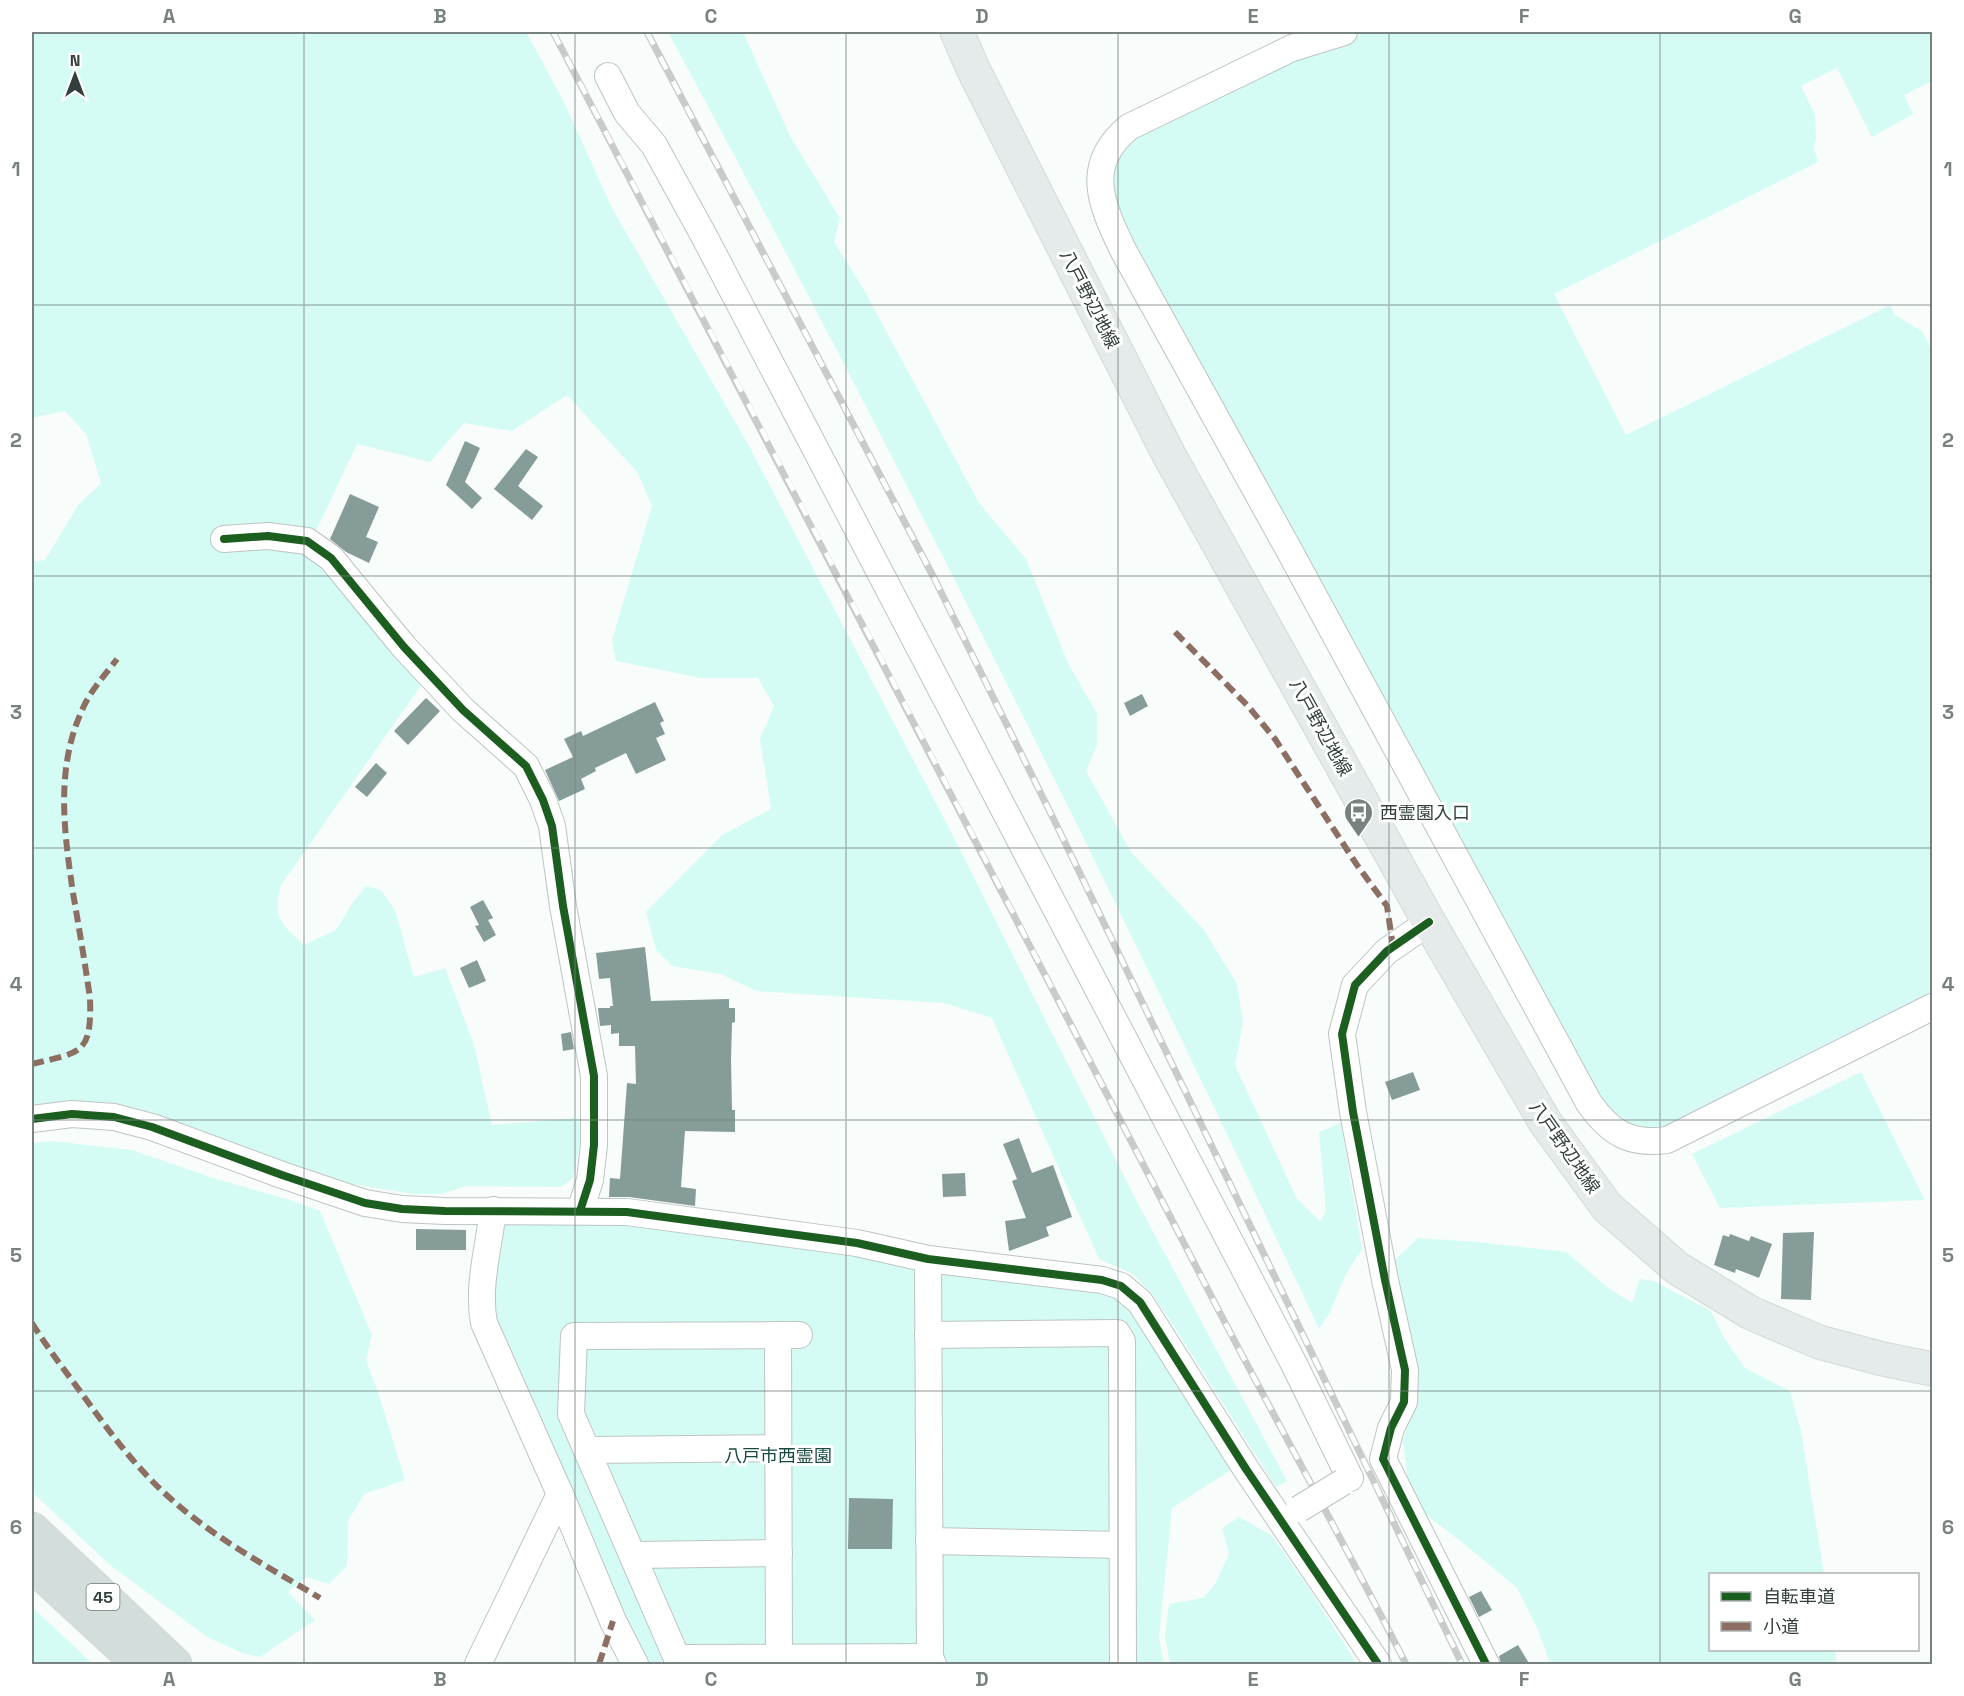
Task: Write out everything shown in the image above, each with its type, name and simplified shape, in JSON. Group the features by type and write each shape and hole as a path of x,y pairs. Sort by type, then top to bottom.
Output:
{"highway":[{"name":"45","path":"32,1529 174,1665"},
{"name":"45","path":"32,1565 139,1665"}],"main road":[{"name":"八戸野辺地線","path":"957,32 974,71 1169,456 1429,922 1545,1122 1607,1207 1677,1268 1751,1312 1819,1342 1932,1369"}],"street":[{"path":"1344,32 1292,48 1130,127 1115,138 1106,156 1100,178 1101,195 1107,215 1123,250 1289,550 1589,1103 1602,1121 1618,1134 1634,1140 1651,1142 1667,1140 1932,1007"},
{"path":"608,76 627,113 654,145 703,234 1294,1364 1347,1480"},
{"path":"224,539 268,536 307,541 331,558 404,647 463,710 526,766 543,800 552,826 570,948 594,1076 594,1145 590,1180 580,1211"},
{"path":"1429,922 1387,951 1355,985 1342,1034 1353,1112 1385,1280 1405,1370 1404,1402 1391,1428 1383,1459 1486,1665"},
{"path":"32,1119 72,1114 114,1117 152,1127 365,1203 402,1209 627,1212 857,1243 928,1259 1070,1275 1102,1280 1121,1286 1140,1302 1246,1469 1290,1515 1378,1665"},
{"path":"493,1210 481,1292 484,1323 560,1494 613,1621 635,1665"},
{"path":"779,1661 778,1448 789,1335 574,1336 571,1413 676,1656 779,1661 931,1661 928,1259"},
{"path":"928,1335 1117,1333 1122,1341 1123,1665"},
{"path":"588,1450 778,1448"},
{"path":"1290,1515 1383,1459"},
{"path":"478,1665 560,1494"},
{"path":"929,1541 1122,1545"},
{"path":"634,1555 778,1553"}],"green space":[{"path":"32,32 526,32 562,98 612,208 749,446 950,830 1135,1198 1287,1481 1276,1487 1151,1292 1131,1273 1099,1259 992,1018 944,1003 756,991 721,974 672,966 656,950 646,912 722,835 771,809 760,739 774,706 758,678 701,678 616,661 612,640 652,506 638,473 567,395 512,431 464,423 430,462 357,444 310,544 422,684 281,885 278,896 278,913 284,925 304,945 336,930 366,886 381,890 395,910 414,977 445,968 474,1045 492,1125 577,1118 583,1128 573,1178 561,1187 466,1186 442,1194 413,1194 352,1184 108,1102 32,1104 32,562 45,560 79,504 101,483 86,434 65,411 32,418"},
{"path":"668,32 743,32 791,138 840,218 834,242 863,288 979,503 1026,559 1068,663 1097,714 1097,745 1086,771 1131,852 1204,930 1237,984 1243,1022 1235,1065 1297,1199 1320,1221 1326,1211 1319,1132 1341,1123 1362,1249 1346,1274 1329,1314 1319,1329 1163,1001 1003,676 838,352"},
{"path":"1370,32 1932,32 1932,81 1904,95 1913,114 1872,137 1837,68 1801,86 1815,115 1814,149 1818,162 1554,294 1626,435 1890,305 1895,315 1923,332 1932,352 1932,998 1672,1130 1636,1133 1607,1114 1120,227 1110,193 1115,157 1122,143 1338,40"},
{"path":"1861,1072 1925,1200 1720,1208 1692,1154"},
{"path":"51,1141 132,1150 320,1211 372,1335 366,1360 405,1480 364,1494 348,1521 347,1566 329,1584 307,1577 288,1592 315,1620 260,1657 242,1653 207,1637 110,1565 32,1492 32,1143"},
{"name":"八戸市西霊園","path":"498,1220 627,1223 1091,1289 1127,1301 1234,1468 1172,1508 1159,1637 1164,1664 642,1664 488,1316"},
{"path":"1418,1238 1566,1252 1607,1287 1632,1303 1640,1279 1654,1281 1711,1311 1723,1336 1745,1368 1790,1391 1801,1431 1824,1573 1709,1573 1709,1651 1835,1651 1837,1664 1550,1664 1538,1630 1517,1588 1425,1514 1408,1482 1403,1441 1415,1403 1393,1262"},
{"path":"1239,1517 1271,1535 1310,1590 1357,1664 1170,1664 1165,1636 1169,1604 1203,1598 1215,1584 1229,1554 1222,1528"},
{"path":"32,1607 93,1664 32,1664"}],"building":[{"path":"465,441 480,448 465,482 482,498 472,509 446,485"},
{"path":"526,449 538,457 518,486 543,506 532,520 494,489"},
{"path":"350,494 379,507 366,537 378,542 369,563 346,552 330,539"},
{"path":"1142,694 1148,706 1130,716 1124,703"},
{"path":"426,698 440,711 408,745 394,731"},
{"path":"655,702 664,721 660,723 665,734 656,738 666,760 636,774 626,753 595,768 596,771 581,779 585,789 559,801 545,770 573,757 564,739 581,731 583,736"},
{"path":"376,763 387,773 367,797 355,787"},
{"path":"483,900 493,918 488,920 496,935 484,942 475,926 479,925 470,907"},
{"path":"645,947 651,1001 729,999 729,1008 735,1008 735,1022 732,1023 731,1059 735,1132 685,1131 681,1187 696,1189 695,1206 629,1197 609,1197 610,1178 620,1179 627,1083 636,1084 635,1046 619,1046 619,1033 611,1034 611,1025 600,1026 598,1008 613,1006 610,978 599,979 596,953"},
{"path":"477,960 486,981 469,988 460,968"},
{"path":"571,1032 574,1049 563,1051 561,1034"},
{"path":"1413,1072 1420,1090 1392,1100 1385,1082"},
{"path":"1019,1138 1032,1173 1053,1165 1072,1217 1046,1227 1049,1236 1009,1251 1005,1221 1026,1218 1012,1181 1017,1179 1003,1144"},
{"path":"965,1173 966,1196 943,1197 942,1174"},
{"path":"416,1229 466,1230 466,1250 416,1250"},
{"path":"1814,1232 1811,1300 1781,1299 1783,1233"},
{"path":"1730,1234 1749,1241 1751,1236 1772,1244 1759,1278 1736,1269 1735,1273 1714,1265 1723,1235 1729,1237"},
{"path":"849,1498 893,1499 892,1549 848,1549"},
{"path":"1481,1591 1492,1610 1479,1617 1469,1597"},
{"path":"1518,1645 1530,1665 1501,1665 1499,1656"}],"railway":[{"path":"553,32 888,671 1220,1313 1406,1664"},
{"path":"647,32 933,576 1057,826 1462,1664"}],"marked path":[{"path":"1175,632 1248,706 1275,739 1357,865 1387,906 1393,947"},
{"path":"32,1064 72,1053 80,1048 89,1031 90,998 67,846 65,777 74,731 86,701 117,659"},
{"path":"32,1323 115,1438 159,1488 224,1540 320,1598"},
{"path":"599,1664 613,1621"}],"cycle path":[{"path":"224,539 268,536 307,541 331,558 404,647 463,710 526,766 543,800 552,826 563,906 594,1076 594,1145 590,1180 580,1211"},
{"path":"1429,922 1387,951 1355,985 1342,1034 1353,1112 1385,1280 1405,1370 1404,1402 1391,1428 1383,1459 1486,1664"},
{"path":"32,1119 72,1114 114,1117 152,1127 365,1203 402,1209 627,1212 857,1243 928,1259 1102,1280 1121,1286 1140,1302 1246,1469 1378,1664"}],"place":[{"name":"西霊園入口","path":"1359,838"}]}
